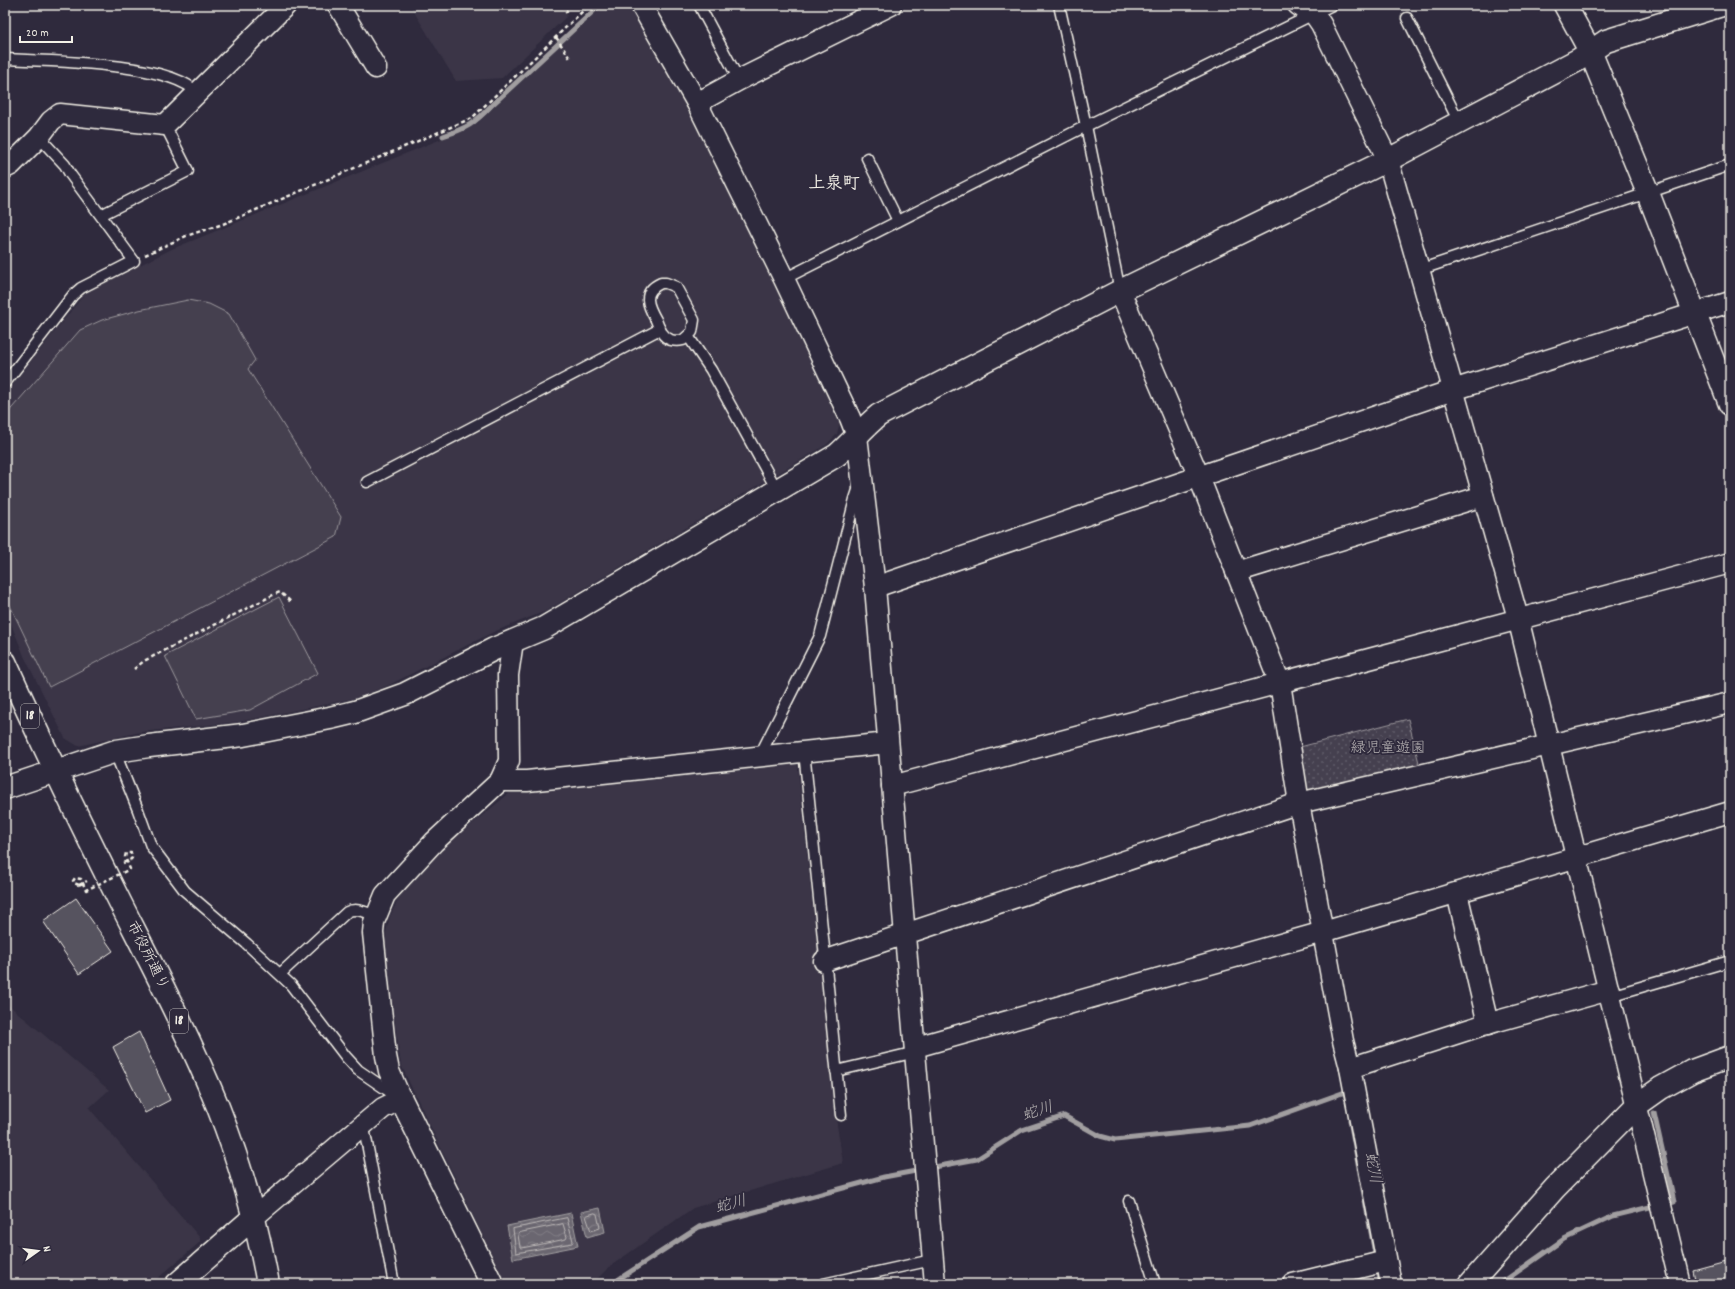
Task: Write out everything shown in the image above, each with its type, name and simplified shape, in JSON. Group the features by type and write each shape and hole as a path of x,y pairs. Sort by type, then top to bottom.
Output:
{"street":[{"path":"5,168 11,166 39,137 51,121 60,114 165,124 286,5"},
{"path":"338,5 376,68"},
{"path":"641,5 697,103 784,279 850,418 857,436 876,587 904,934 916,1049 934,1284"},
{"path":"697,103 864,11 891,5"},
{"path":"1565,5 1590,51 1648,193 1730,404"},
{"path":"5,788 116,751 243,735 330,718 355,712 405,694 494,648 544,628 837,455 879,415 1120,291 1388,160 1578,60 1606,40 1722,5"},
{"path":"1306,9 1321,24 1388,160 1518,618 1680,1284"},
{"path":"1120,291 1199,477 1280,683 1299,803 1343,1041 1350,1068 1391,1284"},
{"path":"876,587 1453,390 1730,302"},
{"path":"1236,572 1483,496"},
{"path":"892,786 1730,562"},
{"path":"492,1284 401,1099 389,1071 386,1056 374,945 374,922 385,895 398,880 434,842 500,781 509,761 508,675 513,641"},
{"name":"市役所通り","path":"5,662 55,771 204,1072 232,1145 254,1217 268,1284"},
{"path":"824,961 1299,803 1730,702"},
{"path":"500,781 527,780 888,743"},
{"path":"916,1049 1457,893 1730,812"},
{"path":"1457,893 1488,1024"},
{"path":"1350,1068 1488,1024 1610,993"},
{"path":"1470,1284 1555,1188 1637,1105 1661,1088 1692,1071 1730,1057"},
{"path":"178,1284 254,1217 383,1108 401,1099"},
{"path":"1293,1284 1386,1261"}],"lane":[{"path":"699,5 739,80"},
{"path":"1059,5 1120,291"},
{"path":"784,279 1086,126 1306,9 1332,5"},
{"path":"1407,18 1459,122"},
{"path":"5,59 52,61 141,69 181,81 192,86 197,93"},
{"path":"101,215 188,171 165,124"},
{"path":"5,383 73,295 81,288 134,260 70,174 65,165 39,137"},
{"path":"867,158 898,221"},
{"path":"1419,270 1730,165"},
{"path":"666,283 676,287 691,314 694,326 688,336 683,340 671,340 666,338 648,305 648,300 652,289 666,283"},
{"path":"367,482 660,329"},
{"path":"688,336 711,370 777,490"},
{"path":"760,755 820,636 855,499 863,478"},
{"path":"116,751 118,760 151,846 185,891 247,944 291,985 346,1057 358,1070 401,1099"},
{"path":"804,751 824,961 841,1115"},
{"path":"280,974 347,912 359,910 376,916"},
{"path":"1610,993 1730,961"},
{"path":"836,1071 916,1049"},
{"path":"362,1126 366,1133 394,1284"},
{"path":"1129,1201 1155,1284"},
{"path":"823,1284 932,1260"}],"path":[{"path":"565,13 572,5"},
{"path":"134,260 186,236 223,224 472,118 557,38 589,5"},
{"path":"557,38 572,60"},
{"path":"134,669 144,661 280,592 292,603"},
{"path":"87,881 79,885 74,884 73,881 75,878 81,879 86,890 130,869 125,857 126,853 131,853 132,858 130,860 123,863"}],"shaded area":[{"path":"410,5 561,5 567,16 502,78 456,81"},
{"path":"605,5 632,5 690,103 839,407 840,421 837,434 826,445 546,611 493,632 389,685 357,698 238,722 140,732 78,746 65,738 25,658 5,609 5,394 86,292 172,249 478,123 561,43"},
{"path":"797,760 836,1119 843,1163 693,1208 609,1267 592,1284 506,1284 401,1065 383,945 390,916 403,890 429,859 511,792"},
{"path":"5,1002 109,1090 89,1108 200,1238 200,1242 151,1284 5,1284"}],"green space":[{"path":"188,300 209,304 229,314 255,360 248,369 341,517 336,537 49,687 5,595 5,416 80,330 102,320 139,310"},
{"path":"279,597 318,673 250,710 196,719 165,656"},
{"name":"緑児童遊園","path":"1408,719 1420,767 1308,793 1296,748"}],"water":[{"path":"600,1208 605,1232 587,1237 581,1212"},
{"path":"571,1213 578,1246 513,1259 507,1226"}],"building":[{"path":"76,898 113,951 79,974 43,921"},
{"path":"139,1032 170,1100 145,1113 113,1047"},
{"path":"1730,1260 1730,1282 1723,1284 1696,1284 1693,1270"}],"waterway":[{"path":"443,136 470,125 480,117 600,5"},
{"name":"蛇川","path":"929,1168 977,1159 1022,1130 1064,1116 1100,1136 1115,1140 1250,1126 1345,1092 1346,1098"},
{"name":"蛇川","path":"1654,1113 1674,1202 1665,1204"},
{"name":"蛇川","path":"1350,1120 1376,1259"},
{"name":"蛇川","path":"614,1284 619,1279 699,1227 884,1177 921,1170"},
{"name":"蛇川","path":"1500,1284 1564,1239 1613,1216 1658,1205"},
{"name":"蛇川","path":"1377,1267 1381,1284"}],"district":[{"name":"上泉町","path":"834,185"}]}
